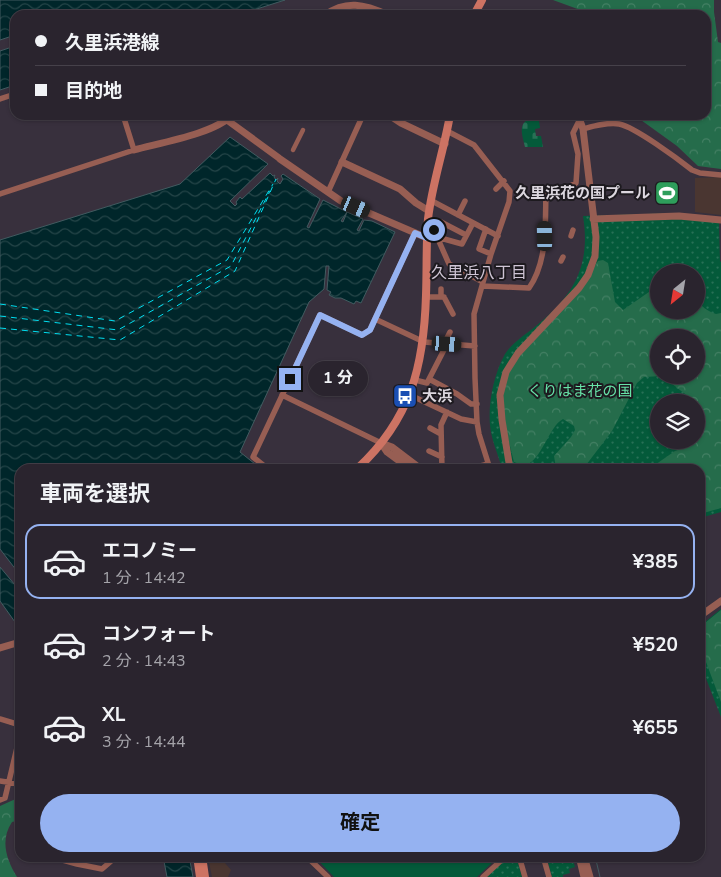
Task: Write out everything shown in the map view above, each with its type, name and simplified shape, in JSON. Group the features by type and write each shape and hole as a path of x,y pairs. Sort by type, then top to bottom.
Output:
{"main road":[{"path":"364,464 400,416 415,380 424,342 430,212 449,120"},
{"path":"197,862 200,877"},
{"path":"203,862 205,877"}],"street":[{"path":"331,10 342,3 351,1 361,2 378,10"},
{"path":"125,120 134,150"},
{"path":"0,194 134,150 203,131 224,120"},
{"path":"234,120 279,159 341,201 415,233 428,234 434,230 449,264 482,284 529,288 538,270 544,246 547,191 564,189 576,183 578,154 573,133 578,120"},
{"path":"328,192 361,120"},
{"path":"396,120 445,144"},
{"path":"509,464 500,396 506,372 518,352 580,288 588,275 595,256 596,237 583,129 580,120"},
{"path":"583,129 612,124 623,125 692,170 700,173 721,175"},
{"path":"293,150 303,130"},
{"path":"448,131 474,145 510,190 510,202 491,254 474,314 477,422 488,464"},
{"path":"342,162 400,189 430,212"},
{"path":"496,189 504,182"},
{"path":"432,201 498,236"},
{"path":"458,215 466,202"},
{"path":"593,219 679,216 721,220"},
{"path":"436,224 440,225 441,222 466,235"},
{"path":"439,240 444,238 462,244 473,223"},
{"path":"486,229 478,249 491,254"},
{"path":"262,464 253,457 320,315 362,335 370,330 415,233"},
{"path":"441,289 441,297 444,297 453,314"},
{"path":"426,297 444,297"},
{"path":"375,319 424,342 475,346"},
{"path":"415,380 427,383 450,332"},
{"path":"429,379 471,404 477,404"},
{"path":"282,395 392,447 414,464"},
{"path":"410,395 461,419 477,422"},
{"path":"442,464 441,426 447,412"},
{"path":"430,428 441,434"},
{"path":"381,443 388,452 404,464"},
{"path":"429,452 442,457"},
{"path":"705,612 721,601"},
{"path":"0,648 15,644"},
{"path":"0,720 15,724"},
{"path":"0,800 5,798 15,764"},
{"path":"0,781 15,784"},
{"path":"70,862 102,869 107,862"},
{"path":"312,862 328,877"},
{"path":"483,877 499,862"},
{"path":"521,862 525,877"},
{"path":"545,862 549,877"},
{"path":"580,862 584,877"},
{"path":"586,862 590,877"}],"shaded area":[{"path":"721,177 721,215 695,212 695,178"},
{"path":"209,862 224,862 231,870 228,877 212,877"}],"green space":[{"path":"553,0 714,0 718,42 721,43 721,169 698,166 677,146 641,120 711,120 711,10 580,10"},
{"path":"527,120 539,121 540,128 535,129 536,136 541,136 543,147 525,147 522,129 524,122"},
{"name":"くりはま花の国","path":"678,213 719,222 721,262 721,512 705,517 705,464 501,464 490,425 491,398 498,370 505,354 515,342 549,314 570,291 582,265 584,250 583,216"},
{"path":"603,260 608,263 615,302 623,310 650,291 650,319 705,319 705,308 716,314 721,313 721,508 705,513 705,464 656,464 681,449 705,449 705,394 685,394 672,384 705,384 705,329 650,329 650,377 644,377 637,383 612,431 587,464 555,464 554,456 575,430 574,426 563,419 553,429 536,458 527,464 514,462 506,430 503,406 505,382 521,352 580,290 598,261"},
{"path":"721,609 721,717 705,676 705,622"},
{"path":"721,610 721,702 705,659 705,623"},
{"path":"15,799 15,821 12,822 8,829 5,843 7,856 17,877 0,877 0,806"},
{"path":"320,862 493,862 477,877 334,877"},
{"path":"502,862 518,862 522,877 487,877"},
{"path":"548,862 574,862 575,867 569,869 570,873 563,875 563,877 552,877"}],"water":[{"path":"0,0 285,0 254,10 10,10 10,37 0,40"},
{"path":"10,48 10,87 0,90 0,51"},
{"path":"230,137 268,164 230,201 235,206 240,197 242,199 270,173 273,176 275,175 276,180 278,178 277,181 280,184 283,174 320,199 307,227 309,228 323,200 363,219 357,230 359,231 364,220 372,221 395,232 361,303 356,301 354,304 329,295 331,292 327,290 329,266 326,266 324,289 309,302 240,452 255,464 15,464 15,568 0,549 0,240 180,184"},
{"path":"0,567 15,585 15,622 0,601"},
{"path":"164,862 190,862 193,877 167,877"}],"waterway":[{"path":"596,862 600,877"}],"ferry route":[{"path":"0,328 120,340 235,271 276,179"},
{"path":"0,304 115,321 227,260 273,184"},
{"path":"0,316 118,330 231,266 270,191"}],"place":[{"name":"久里浜花の国プール","path":"667,193"},
{"name":"大浜","path":"405,396"}],"district":[{"name":"久里浜八丁目","path":"479,272"}],"route":[{"path":"290,379 320,315 362,335 370,330 415,233 427,238 428,230 434,230"}]}
